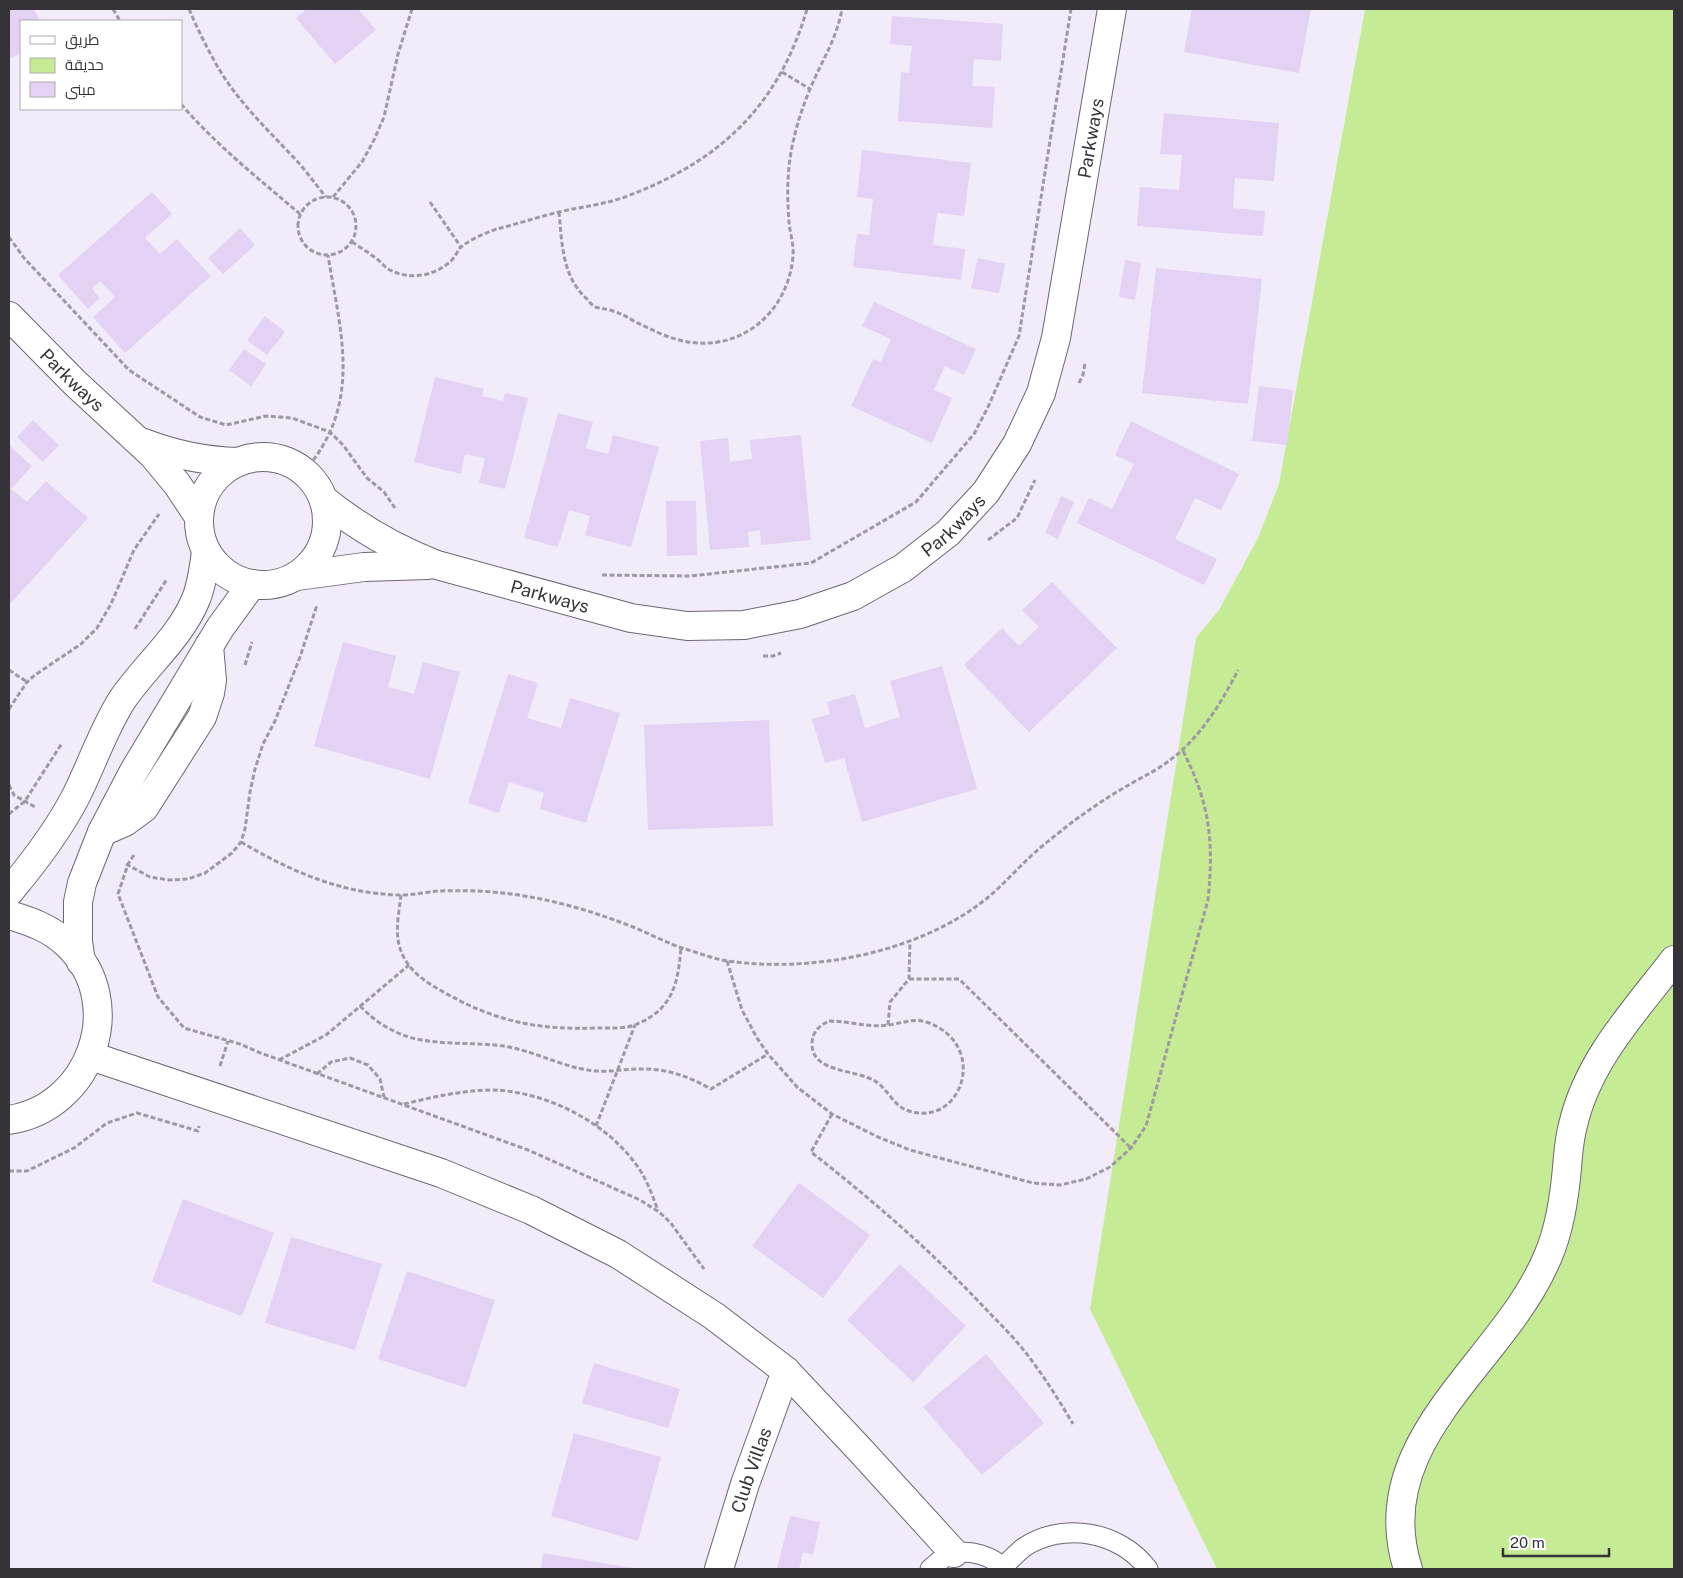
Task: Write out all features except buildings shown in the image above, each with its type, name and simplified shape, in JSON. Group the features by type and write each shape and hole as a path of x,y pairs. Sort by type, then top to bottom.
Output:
{"street":[{"name":"Parkways","path":"324,500 377,538 417,557 437,564 630,618 687,626 744,625 800,614 853,596 903,568 948,533 986,492 1017,444 1041,393 1056,338 1112,9"},
{"name":"Parkways","path":"9,316 75,383 140,441 177,484 199,517"},
{"name":"Parkways","path":"140,441 164,451 188,457 238,462"},
{"path":"254,458 272,458 289,463 304,472 316,485 324,500 327,517 326,534 320,550 310,565 297,576 283,582 268,585 252,584 238,580 214,563 206,551 202,540 199,517 202,500 210,484 238,462 254,458"},
{"path":"9,892 53,836 76,796 106,728 122,700 168,643 196,599 203,574 206,551"},
{"name":"Parkways","path":"297,576 364,567 437,564"},
{"path":"81,962 78,942 78,902 82,883 99,840 144,808 202,717 212,680 210,646 220,628 252,584"},
{"path":"9,915 30,921 50,931 67,944 81,962 90,980 96,998 98,1018 91,1056 79,1078 63,1096 43,1109 21,1118 9,1120"},
{"path":"1408,1569 1402,1542 1400,1516 1403,1492 1410,1467 1424,1437 1441,1410 1508,1326 1530,1295 1545,1264 1555,1236 1562,1207 1572,1126 1590,1076 1603,1053 1674,960"},
{"path":"91,1056 441,1173 531,1210 618,1254 714,1316 786,1372 954,1553"},
{"name":"Club Villas","path":"719,1569 745,1484 786,1372"}],"lane":[{"path":"930,1569 940,1560 954,1553 971,1552 988,1557 1004,1568 1023,1548 1047,1537 1072,1532 1098,1535 1122,1545 1148,1569"}],"path":[{"path":"112,9 119,20"},
{"path":"189,9 216,65 238,96 326,196"},
{"path":"333,197 362,162 380,125 403,32 412,9"},
{"path":"352,242 388,269 402,274 417,276 431,273 444,268 461,247 488,232 620,198 684,170 734,134 756,111 782,72 800,31 807,9"},
{"path":"560,212 567,270 581,294 594,306 624,315 674,339 698,343 722,342 745,333 765,319 780,300 790,278 794,254 787,199 789,165 796,131 810,88 839,26 842,9"},
{"path":"601,574 690,576 811,563 916,502 974,434 1019,336 1071,9"},
{"path":"782,72 810,88"},
{"path":"182,105 224,149 300,214"},
{"path":"326,196 333,197 344,201 352,210 356,220 356,231 352,242 345,249 328,255 318,254 303,242 299,233 298,223 300,214 307,205 316,199 326,196"},
{"path":"430,202 461,247"},
{"path":"9,237 24,258 129,370 200,417 226,425 266,416 292,418 330,432 343,445 367,478 384,492 396,510"},
{"path":"304,472 322,448 330,432 339,407 343,385 344,363 328,255"},
{"path":"1079,384 1083,375 1086,355"},
{"path":"986,542 1017,518 1038,473"},
{"path":"9,709 27,682 81,644 97,628 111,604 134,550 162,510 177,484"},
{"path":"99,840 128,864 150,877 169,880 188,878 205,873 232,853 241,842 245,829 255,769 300,657 328,571"},
{"path":"244,668 254,635"},
{"path":"753,656 773,656 782,653"},
{"path":"9,670 27,682"},
{"path":"241,842 271,860 315,879 370,893 401,895 438,891 481,891 523,896 565,904 601,914 681,948 727,961 782,965 821,962 859,955 910,940 962,916 986,898 1033,854 1060,832 1099,803 1167,763 1213,714 1227,693 1238,670"},
{"path":"727,961 742,1010 768,1054 797,1087 832,1114 878,1137 910,1150 1033,1183 1060,1185 1086,1179 1110,1167 1131,1148 1146,1126 1208,900 1211,836 1199,785 1182,749"},
{"path":"9,814 25,801"},
{"path":"138,849 128,864 118,894 158,997 184,1028 240,1044 317,1074 528,1150 640,1200 659,1212 681,1236 709,1274"},
{"path":"401,895 398,939 401,951 409,965 420,978 482,1012 537,1026 566,1029 635,1025 655,1013 666,1003 674,991 679,975 681,948"},
{"path":"888,1025 890,1002 909,980 910,940"},
{"path":"280,1060 326,1035 409,965"},
{"path":"909,980 959,980 1131,1148"},
{"path":"360,1006 374,1019 391,1030 408,1037 509,1047 596,1071 657,1069 694,1079 711,1089 768,1054"},
{"path":"829,1020 842,1020 869,1026 888,1025 909,1020 925,1022 944,1031 958,1045 963,1058 962,1084 946,1104 934,1111 921,1113 907,1111 877,1082 861,1074 829,1068 819,1061 812,1050 812,1038 818,1027 829,1020"},
{"path":"596,1126 635,1025"},
{"path":"9,1171 27,1171 74,1148 107,1123 137,1113 198,1131 228,1041"},
{"path":"317,1074 331,1062 350,1058 368,1064 380,1079 384,1097"},
{"path":"403,1104 469,1091 495,1090 520,1093 550,1102 579,1115 617,1143 635,1163 649,1187 659,1212"},
{"path":"832,1114 811,1152 900,1225 955,1276 1031,1359 1074,1424"}],"green space":[{"path":"1365,9 1674,9 1674,1569 1217,1569 1090,1309 1196,638 1219,610 1258,538 1279,484"}]}
